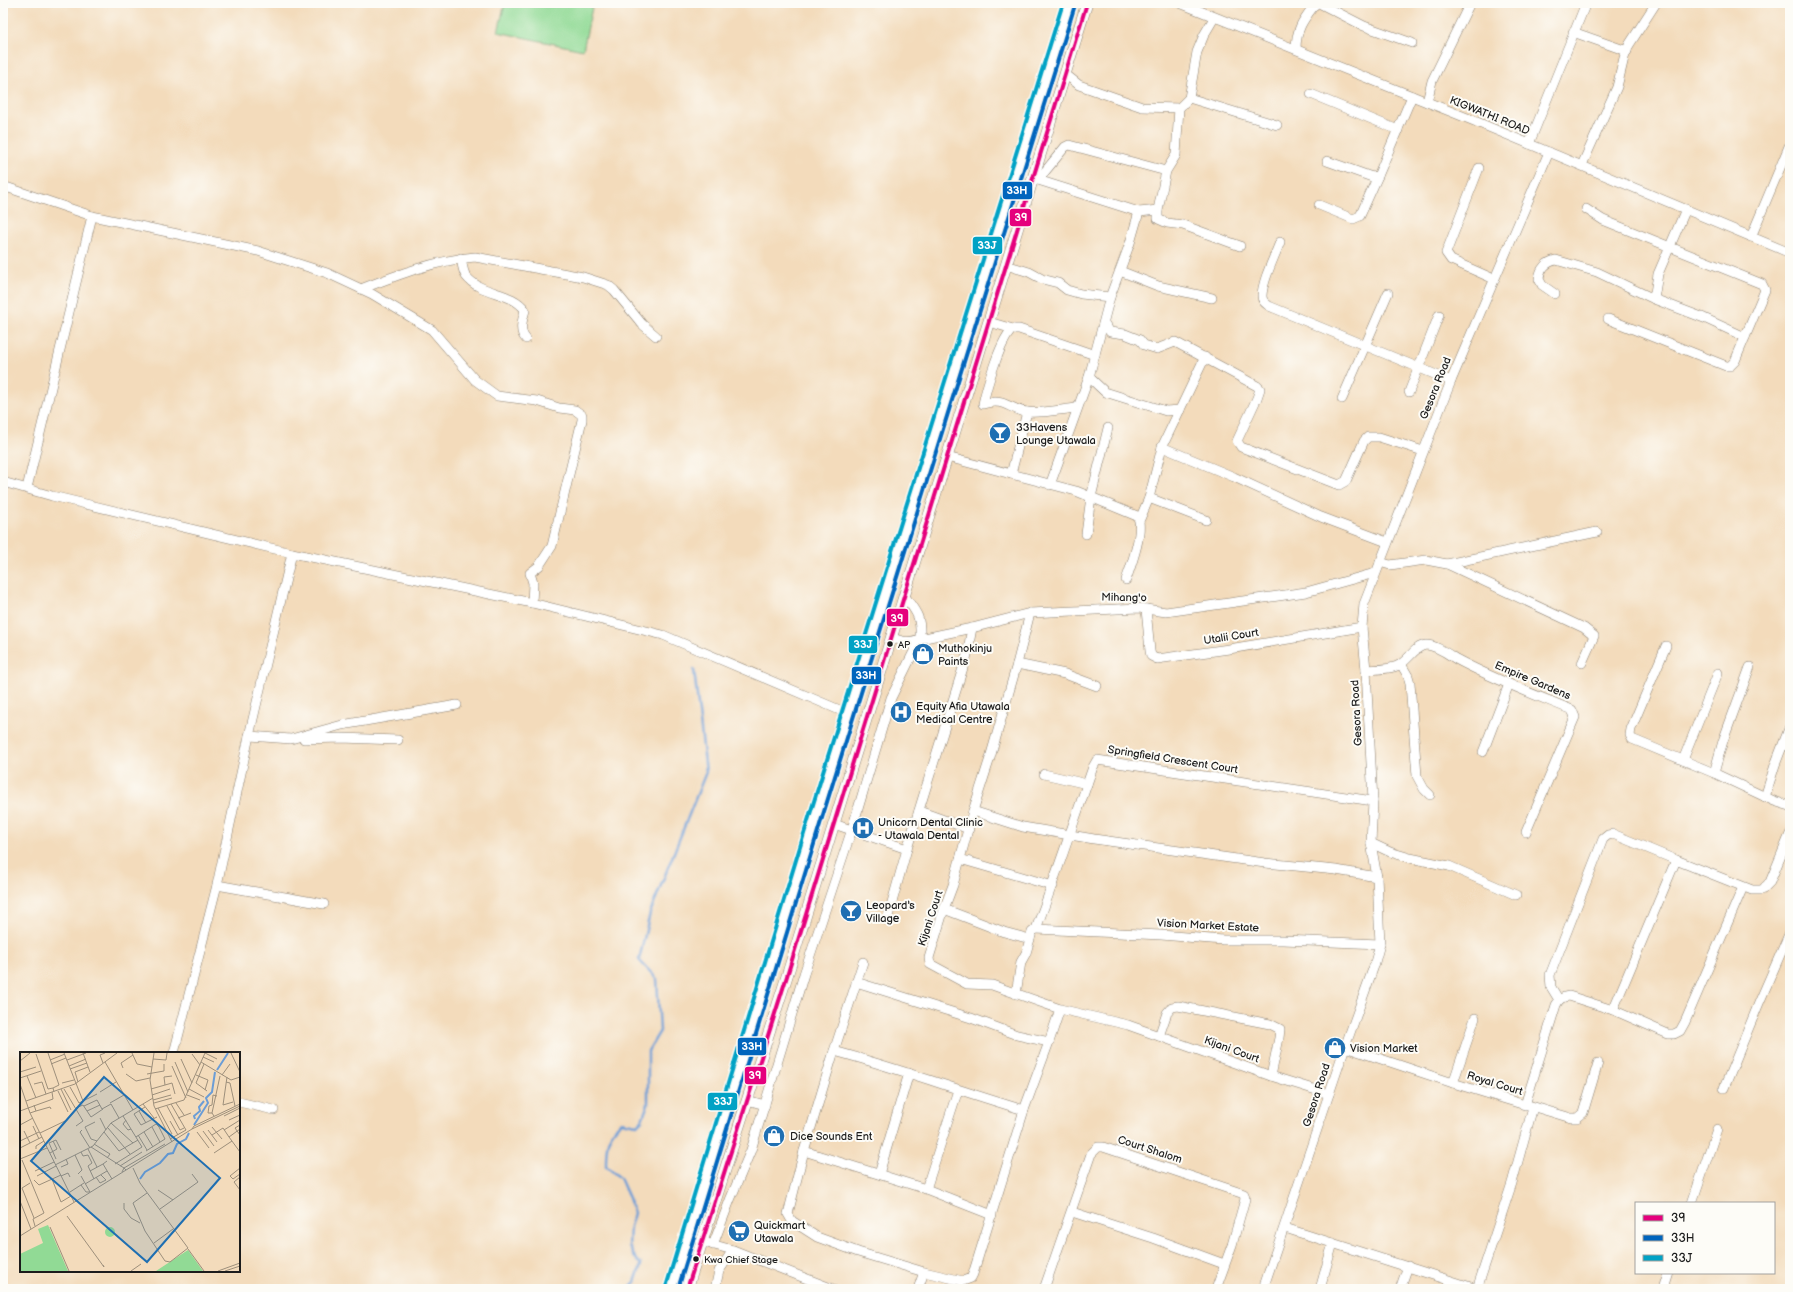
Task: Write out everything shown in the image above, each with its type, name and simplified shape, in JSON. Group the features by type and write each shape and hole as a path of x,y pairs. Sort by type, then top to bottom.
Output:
{"main road":[{"path":"672,1289 768,972 1068,3"},
{"path":"687,1289 787,976 1006,265 1037,176 1065,74 1087,3"},
{"path":"768,972 787,976"}],"street":[{"name":"KIGWATHI ROAD","path":"1180,3 1214,18 1296,49 1582,165 1790,253"},
{"path":"1296,49 1296,36 1301,23 1316,3"},
{"path":"1319,3 1364,26 1412,43"},
{"path":"1427,102 1432,81 1470,3"},
{"path":"1529,144 1586,3"},
{"path":"1582,165 1617,87 1627,51 1656,3"},
{"path":"1214,18 1204,35 1197,52 1189,98 1179,108 1176,156 1166,171 1158,210 1158,219 1167,223 1183,225 1240,246"},
{"path":"1574,32 1627,51"},
{"path":"1065,74 1080,85 1142,107 1179,108"},
{"path":"1311,94 1398,130"},
{"path":"1319,205 1353,219 1360,216 1412,96"},
{"path":"1189,98 1277,125"},
{"path":"1751,237 1790,144"},
{"path":"1158,210 1139,212 1037,176 1065,147 1069,145 1166,171"},
{"name":"Gesora Road","path":"1263,1289 1374,966 1380,944 1377,877 1371,843 1373,801 1366,670 1362,627 1364,604 1450,381 1549,152"},
{"path":"1327,161 1372,177 1378,176"},
{"path":"1479,168 1446,253 1451,260 1494,279"},
{"path":"3,186 92,216 258,251 327,273 396,308 432,330 475,380 497,396 537,401 559,408 575,410 582,415 552,546 539,566 530,573 533,583 532,603"},
{"path":"1586,209 1603,220 1762,284 1765,290 1735,361 1730,366 1726,366 1608,320"},
{"path":"1654,299 1658,274 1686,209"},
{"path":"1050,485 1089,377 1110,297 1139,212"},
{"path":"27,488 92,216"},
{"path":"1280,242 1265,284 1262,296 1264,302 1269,306 1450,381"},
{"path":"360,289 432,265 461,258 483,258 583,277 608,285 614,290 642,324 656,336"},
{"path":"461,258 466,276 482,288 514,300 522,305 525,310 521,328 522,335 526,339"},
{"path":"1555,294 1542,285 1539,279 1545,265 1556,260 1597,272 1654,299 1704,318 1745,338"},
{"path":"1006,265 1029,272 1042,279 1058,283 1067,290 1081,294 1110,297"},
{"path":"1120,271 1158,286 1212,298"},
{"path":"1342,399 1364,345 1388,293"},
{"path":"1409,392 1439,314"},
{"path":"989,322 1013,330 1019,329 1095,355"},
{"path":"1104,323 1110,332 1125,334 1140,340 1144,345 1157,349 1175,342 1205,356 1257,386 1260,389 1257,398 1237,441 1241,447 1339,485 1346,481 1364,441 1368,438 1379,437 1423,451"},
{"path":"1013,330 1006,337 985,390 983,404 993,401 1000,402 1027,412 1077,408"},
{"path":"1126,580 1135,551 1140,519 1149,498 1162,447 1205,356"},
{"path":"1089,377 1106,392 1166,411 1180,410"},
{"path":"1011,474 1027,412"},
{"path":"1086,534 1091,497 1108,428"},
{"path":"1162,447 1234,477 1321,517 1387,542"},
{"path":"947,457 1091,497 1132,513 1140,519"},
{"path":"3,482 52,496 292,553 532,603 663,635 849,714"},
{"path":"1149,498 1206,520"},
{"path":"1447,564 1597,532"},
{"path":"174,1052 217,885 249,736 292,553"},
{"path":"1380,562 1390,565 1426,560 1447,564 1592,632 1594,636 1582,663"},
{"name":"Mihang'o","path":"891,637 900,641 911,642 1030,613 1080,610 1146,609 1166,612 1306,592 1375,574"},
{"path":"713,1245 751,1150 852,829 891,698 920,639 920,622 914,609 904,595"},
{"name":"Utalii Court","path":"1146,609 1151,656 1157,658 1229,649 1362,627"},
{"name":"Kijani Court","path":"1030,613 1017,664 973,811 953,885 929,958 930,964 967,984 992,985 1060,1009 1128,1025 1271,1076 1329,1094"},
{"path":"887,920 907,849 967,655 972,628"},
{"name":"Empire Gardens","path":"1401,664 1418,648 1428,645 1509,684 1572,710 1575,714 1526,832"},
{"path":"1666,646 1645,694 1630,735 1632,739 1636,742 1714,773 1765,797 1790,806"},
{"path":"1017,664 1065,674 1097,686"},
{"path":"1366,670 1395,667 1401,664 1410,683 1417,776 1424,789 1430,795"},
{"path":"1714,773 1723,741 1750,667"},
{"path":"1683,760 1718,673"},
{"path":"1483,752 1509,684"},
{"path":"874,693 891,698"},
{"path":"291,738 342,725 458,705"},
{"path":"1765,797 1790,726"},
{"path":"249,736 291,738 379,738 398,740"},
{"name":"Springfield Crescent Court","path":"1016,994 1021,962 1026,953 1032,932 1036,929 1053,886 1069,834 1094,763 1099,760 1373,801"},
{"path":"1044,774 1087,784"},
{"path":"919,811 969,829"},
{"path":"973,811 1023,827 1094,839 1265,863 1336,870 1377,877"},
{"path":"834,824 907,849"},
{"path":"1743,886 1694,1005 1680,1031 1674,1034 1668,1034 1613,1010 1569,996 1559,1000 1551,987 1550,975 1603,839 1608,835 1613,834 1676,860 1743,886 1752,890 1762,890 1767,887 1790,834"},
{"path":"1371,843 1390,852 1410,858 1449,866 1516,895"},
{"path":"960,859 1053,886"},
{"path":"1613,1010 1676,860"},
{"path":"217,885 324,904"},
{"path":"944,909 1004,932 1030,939"},
{"path":"803,923 820,927"},
{"name":"Vision Market Estate","path":"1036,929 1161,935 1223,940 1283,940 1380,944"},
{"path":"1724,1088 1790,932"},
{"path":"863,962 834,1052 788,1209 792,1221 817,1237 858,1252 924,1272 963,1281 971,1278 1024,1110 1060,1009"},
{"path":"856,982 971,1018 1017,1035 1049,1042"},
{"name":"Royal Court","path":"1345,1047 1453,1083 1529,1106 1545,1038 1559,1000"},
{"path":"1159,1036 1166,1013 1172,1007 1178,1006 1270,1024 1280,1029 1280,1038 1271,1076"},
{"path":"1453,1083 1475,1018"},
{"path":"834,1052 884,1064 958,1090 1024,1110"},
{"path":"1285,1228 1477,1289 1512,1184 1529,1106 1571,1118 1577,1118 1583,1113 1598,1063"},
{"path":"879,1174 909,1073"},
{"path":"926,1188 958,1090"},
{"path":"747,1100 765,1105"},
{"path":"240,1102 274,1110"},
{"path":"1692,1202 1716,1129"},
{"name":"Court Shalom","path":"1044,1289 1091,1154 1098,1147 1103,1147 1239,1191 1244,1194 1245,1199 1232,1244 1216,1289"},
{"path":"804,1151 926,1188 992,1214"},
{"path":"1072,1212 1153,1238 1224,1264"},
{"path":"702,1242 733,1250 834,1289"},
{"path":"1320,1289 1333,1243"},
{"path":"715,1289 719,1271 733,1250"},
{"path":"1400,1289 1408,1266"},
{"path":"918,1289 924,1272"},
{"path":"1663,1289 1668,1274"}],"green space":[{"path":"505,3 593,3 583,50 498,32"}],"waterway":[{"path":"628,1289 635,1282 641,1265 629,1246 630,1227 634,1213 620,1178 606,1166 606,1153 608,1142 616,1127 621,1122 637,1125 642,1120 648,1104 648,1051 660,1031 657,979 639,960 650,913 706,772 694,670"}],"transit line":[{"name":"33J","path":"666,1287 810,814 1063,3"},
{"name":"39","path":"687,1289 787,976 1087,3"},
{"name":"33H","path":"678,1289 822,818 1075,5"}],"place":[{"name":"33Havens Lounge Utawala","path":"1000,433"},
{"name":"AP","path":"890,644"},
{"name":"Muthokinju Paints","path":"923,654"},
{"name":"Equity Afia Utawala Medical Centre","path":"901,712"},
{"name":"Unicorn Dental Clinic - Utawala Dental","path":"863,828"},
{"name":"Leopard's Village","path":"851,911"},
{"name":"Vision Market","path":"1335,1048"},
{"name":"Dice Sounds Ent","path":"774,1136"},
{"name":"Quickmart Utawala","path":"739,1231"},
{"name":"Kwa Chief Stage","path":"696,1259"}]}
